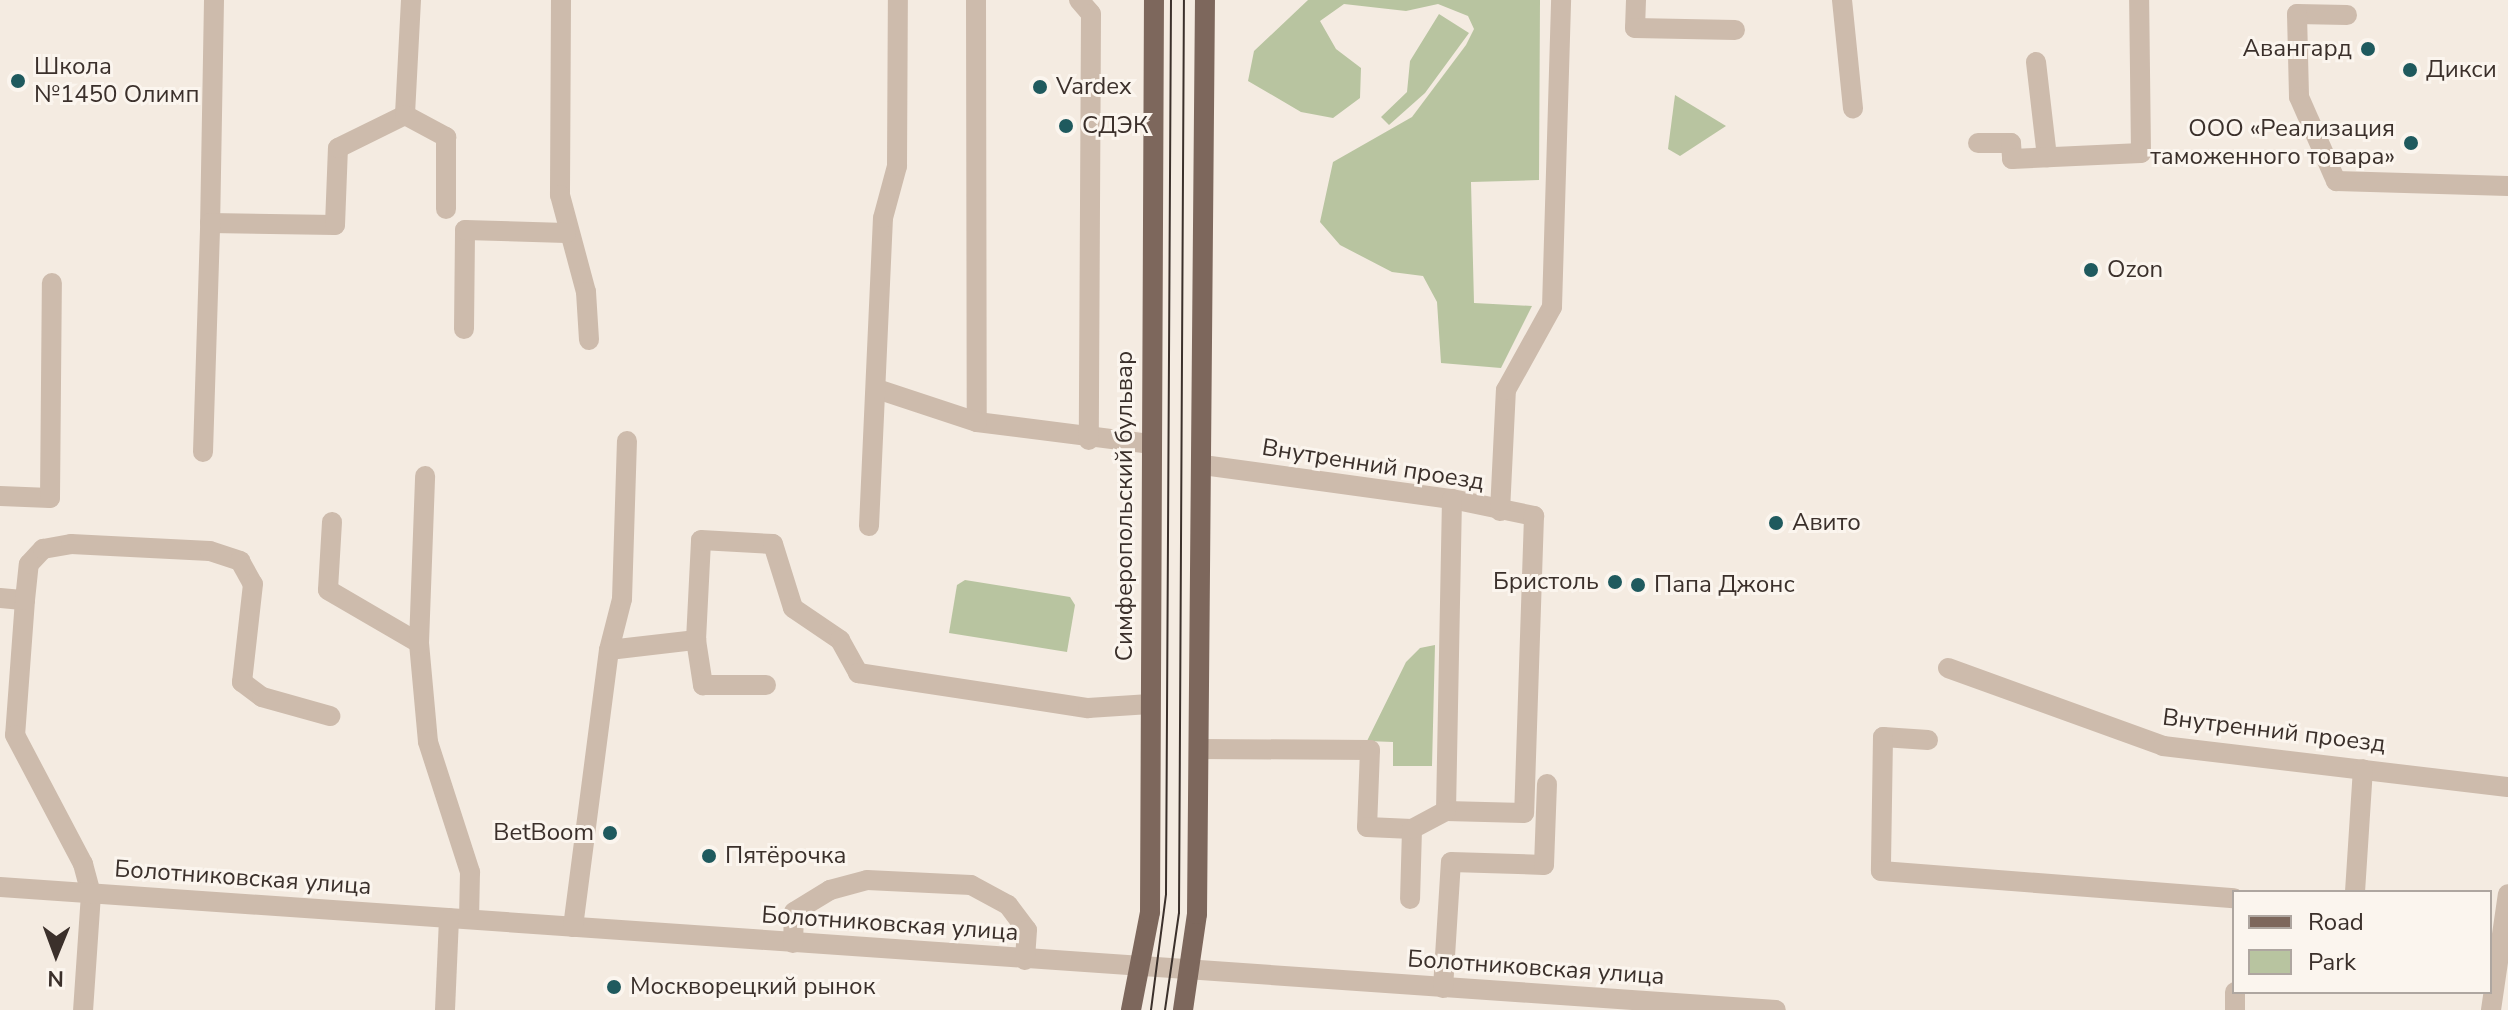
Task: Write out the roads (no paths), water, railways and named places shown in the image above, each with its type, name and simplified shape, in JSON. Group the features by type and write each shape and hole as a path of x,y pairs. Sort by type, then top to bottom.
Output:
{"main road":[{"name":"Симферопольский бульвар","path":"1131,1010 1143,969 1150,704 1154,0"},
{"path":"1183,1010 1193,972 1199,749 1205,0"}],"street":[{"path":"203,452 214,0"},
{"path":"405,115 411,0"},
{"path":"561,0 566,233 586,292 589,340"},
{"path":"869,526 871,421 880,390 883,218 897,166 898,0"},
{"path":"976,0 977,422"},
{"path":"1079,0 1091,14 1089,440"},
{"path":"1500,511 1506,390 1552,307 1561,0"},
{"path":"1636,0 1635,28 1735,30"},
{"path":"1842,0 1853,108"},
{"path":"1978,143 2011,143 2012,159 2141,153 2139,0"},
{"path":"2347,15 2297,14 2299,97 2336,181 2508,186"},
{"path":"2036,62 2047,157"},
{"path":"210,223 335,225 338,148 405,115"},
{"path":"405,115 446,137 446,209"},
{"path":"464,329 465,230 566,233"},
{"path":"0,496 50,498 52,283"},
{"path":"880,390 977,422 1089,440 1150,444"},
{"path":"573,927 609,650 622,599 627,441"},
{"name":"Внутренний проезд","path":"1203,465 1452,499 1534,516 1524,813 1446,811"},
{"path":"425,476 419,643 428,742 470,872 459,919 445,1010"},
{"path":"1199,749 1370,750 1367,827 1412,829 1446,811 1452,499"},
{"path":"332,522 328,590 419,643"},
{"path":"766,685 703,685 696,640 701,540 773,544 793,608 840,640 858,673 1088,708 1150,704"},
{"path":"83,1010 91,894 83,864 8,734 29,564 43,549 71,544 210,551 240,561 253,584 242,682 262,697 330,716"},
{"path":"0,598 25,600"},
{"path":"609,650 696,640"},
{"name":"Внутренний проезд","path":"1948,668 2163,746 2508,787"},
{"path":"1928,740 1883,737 1881,871 2232,898"},
{"path":"2355,890 2363,769"},
{"path":"1443,988 1451,862 1544,865 1547,784"},
{"path":"1410,899 1412,829"},
{"path":"793,943 794,912 830,890 867,880 971,885 1008,905 1027,930 1025,960"},
{"name":"Болотниковская улица","path":"0,887 1143,969 1776,1010"},
{"path":"2491,1010 2508,894"}],"tram line":[{"path":"1151,1010 1166,894 1171,0"},
{"path":"1165,1010 1179,913 1184,0"}],"place":[{"name":"Авангард","path":"2368,49"},
{"name":"Дикси","path":"2410,70"},
{"name":"Школа №1450 Олимп","path":"18,81"},
{"name":"Vardex","path":"1040,87"},
{"name":"СДЭК","path":"1066,126"},
{"name":"ООО «Реализация таможенного товара»","path":"2411,143"},
{"name":"Ozon","path":"2091,270"},
{"name":"Авито","path":"1776,523"},
{"name":"Бристоль","path":"1615,582"},
{"name":"Папа Джонс","path":"1638,585"},
{"name":"BetBoom","path":"610,833"},
{"name":"Пятёрочка","path":"709,856"},
{"name":"Москворецкий рынок","path":"614,987"}]}
